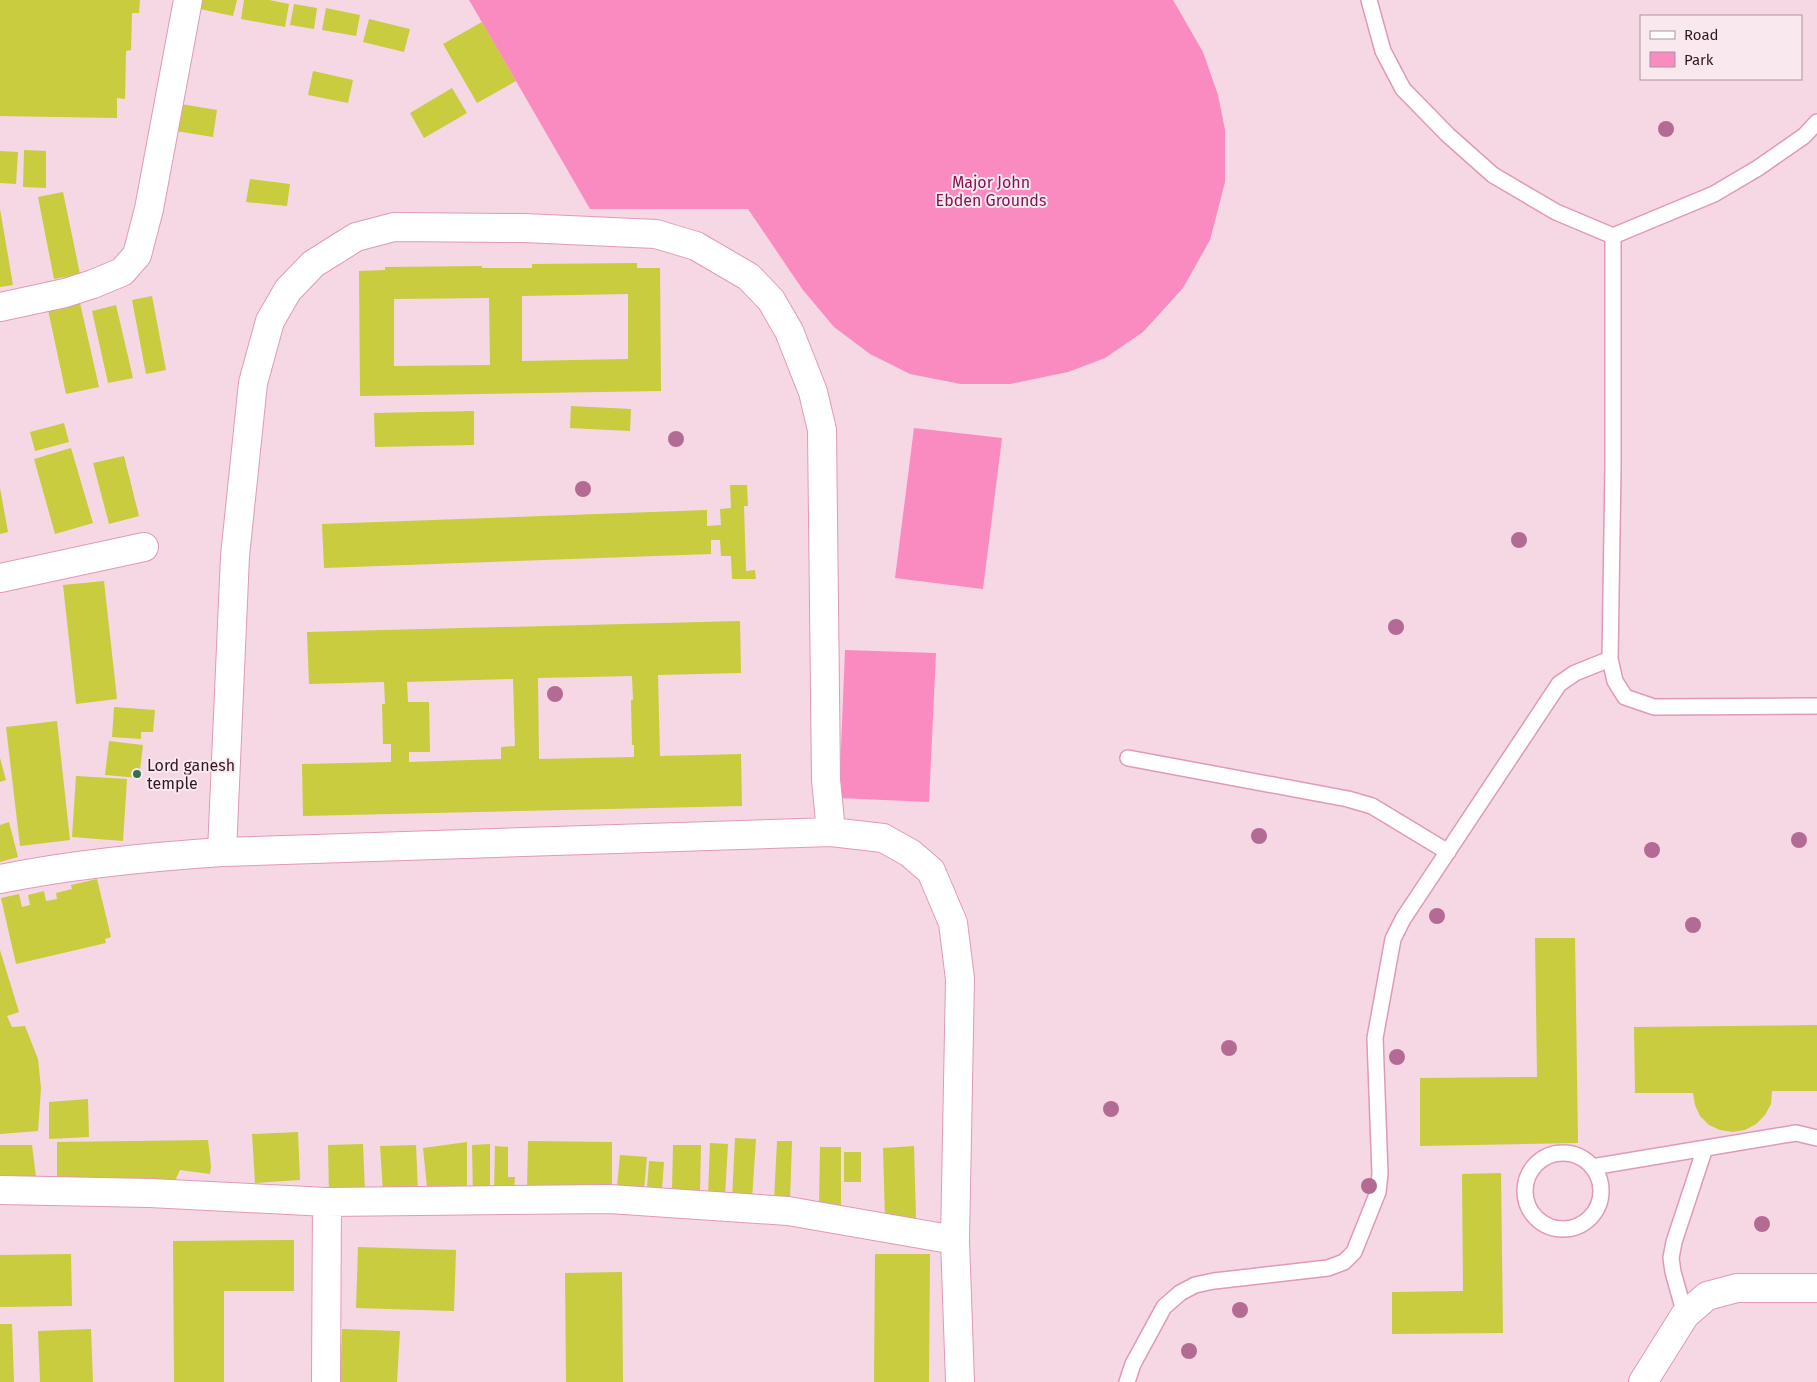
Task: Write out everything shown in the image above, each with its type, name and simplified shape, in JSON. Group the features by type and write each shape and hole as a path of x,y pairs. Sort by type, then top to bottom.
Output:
{"street":[{"path":"0,307 65,293 93,284 122,272 137,255 149,209 188,0"},
{"path":"222,852 235,556 252,383 270,321 288,290 313,264 356,237 394,227 524,228 656,234 696,246 750,277 771,300 789,331 813,392 822,430 826,780 831,832"},
{"path":"0,578 144,547"},
{"path":"0,879 44,870 127,859 222,852 831,832 884,838 910,853 931,871 953,923 960,979 956,1240 960,1382"},
{"path":"0,1190 150,1193 327,1202 609,1199 788,1211 956,1240"},
{"path":"326,1382 327,1202"},
{"path":"1643,1382 1685,1315 1707,1296 1737,1288 1817,1288"}],"lane":[{"path":"1369,0 1383,51 1403,89 1448,135 1493,175 1556,212 1613,236 1714,194 1758,168 1804,136 1817,122"},
{"path":"1613,236 1613,468 1610,659 1614,681 1625,697 1654,707 1817,706"},
{"path":"1127,1382 1133,1364 1164,1307 1180,1293 1195,1285 1214,1280 1328,1268 1344,1262 1354,1252 1378,1192 1380,1174 1375,1038 1393,939 1403,919 1559,684 1575,673 1610,659"},
{"path":"1128,758 1348,799 1372,806 1448,852"},
{"path":"1592,1167 1796,1133 1817,1138"},
{"path":"1685,1315 1671,1258 1674,1242 1705,1148"},
{"path":"1558,1153 1571,1153 1583,1158 1592,1167 1599,1178 1601,1190 1599,1202 1594,1213 1585,1221 1575,1227 1551,1226 1540,1221 1532,1212 1527,1202 1525,1189 1528,1176 1545,1157 1558,1153"}],"green space":[{"name":"Major John Ebden Grounds","path":"469,0 1173,0 1203,52 1218,95 1225,130 1225,182 1210,240 1183,288 1143,332 1105,358 1068,372 1010,384 961,384 910,374 870,354 834,327 803,290 748,209 590,209"},
{"path":"914,428 1002,438 983,589 895,578"},
{"path":"845,650 936,653 929,802 839,798"}],"building":[{"path":"0,0 140,0 139,13 132,13 131,50 126,51 125,99 117,98 117,118 0,116"},
{"path":"202,0 237,0 233,16 200,9"},
{"path":"244,0 269,0 289,4 285,27 241,19"},
{"path":"294,4 317,8 314,29 290,25"},
{"path":"326,8 360,15 356,36 322,30"},
{"path":"369,19 410,29 404,52 363,42"},
{"path":"482,22 516,81 477,103 443,44"},
{"path":"313,71 353,80 348,103 308,95"},
{"path":"452,88 467,113 424,138 410,113"},
{"path":"181,104 217,110 213,137 176,131"},
{"path":"24,150 46,151 46,188 23,187"},
{"path":"0,151 18,152 16,184 0,183"},
{"path":"250,179 290,184 287,206 246,202"},
{"path":"63,192 80,274 54,279 38,197"},
{"path":"0,209 13,285 0,287"},
{"path":"637,263 637,268 660,268 661,391 360,396 359,271 385,270 385,267 482,266 482,268 532,268 532,264","holes":["628,294 628,359 522,361 522,296","489,298 490,365 394,366 394,299"]},
{"path":"152,296 166,370 146,374 132,300"},
{"path":"80,303 99,387 66,394 48,310"},
{"path":"116,305 133,378 108,383 92,311"},
{"path":"571,406 631,409 630,431 570,428"},
{"path":"474,411 474,445 375,447 374,413"},
{"path":"64,423 69,442 35,451 30,432"},
{"path":"71,448 93,523 55,534 34,459"},
{"path":"124,456 139,516 109,524 93,463"},
{"path":"730,485 747,485 748,506 744,506 746,571 755,570 756,579 732,579 731,556 721,556 720,540 711,540 711,554 324,568 322,524 707,510 707,526 721,525 720,509 731,508"},
{"path":"0,488 8,532 0,534"},
{"path":"104,581 117,699 76,704 63,585"},
{"path":"740,621 741,673 658,675 660,756 741,754 742,806 303,816 302,764 391,762 391,744 383,744 382,704 385,704 384,682 309,684 307,632","holes":["632,676 632,745 634,745 634,757 539,759 538,678","513,679 515,746 501,747 501,759 409,762 409,752 430,752 429,702 408,702 407,682"]},
{"path":"114,707 155,710 153,732 141,732 141,739 112,737"},
{"path":"57,721 70,840 20,846 6,727"},
{"path":"109,741 143,745 139,778 105,775"},
{"path":"0,758 6,780 0,782"},
{"path":"76,776 127,779 123,841 72,837"},
{"path":"9,822 18,857 0,862 0,825"},
{"path":"97,879 111,937 105,939 106,943 16,964 1,898 19,894 22,907 30,905 28,895 44,891 46,901 57,899 56,893 72,889 71,885"},
{"path":"1535,938 1575,938 1578,1143 1420,1146 1420,1078 1537,1077"},
{"path":"0,950 19,1012 7,1016 12,1027 25,1026 38,1059 41,1088 38,1131 0,1134"},
{"path":"1817,1025 1817,1091 1772,1091 1771,1104 1765,1115 1756,1124 1745,1130 1733,1132 1720,1130 1709,1125 1700,1116 1695,1105 1693,1093 1635,1093 1634,1027"},
{"path":"88,1099 89,1137 49,1139 49,1102"},
{"path":"298,1132 300,1180 255,1183 252,1134"},
{"path":"735,1138 756,1139 752,1199 732,1199"},
{"path":"208,1140 210,1174 180,1170 175,1181 57,1180 57,1142"},
{"path":"528,1141 612,1142 612,1191 527,1190"},
{"path":"777,1141 792,1141 790,1201 774,1201"},
{"path":"467,1142 467,1192 428,1197 423,1148"},
{"path":"710,1143 728,1144 725,1196 708,1195"},
{"path":"363,1144 365,1193 329,1194 328,1145"},
{"path":"490,1144 490,1195 473,1195 472,1145"},
{"path":"0,1145 32,1145 36,1177 0,1176"},
{"path":"416,1145 418,1191 383,1192 380,1146"},
{"path":"673,1145 701,1145 700,1191 672,1190"},
{"path":"495,1146 508,1147 508,1177 515,1177 514,1191 494,1191"},
{"path":"914,1146 916,1219 885,1220 883,1148"},
{"path":"820,1147 841,1147 841,1209 819,1209"},
{"path":"844,1152 861,1152 861,1182 844,1182"},
{"path":"620,1155 647,1157 644,1190 617,1187"},
{"path":"649,1161 664,1162 662,1189 647,1188"},
{"path":"1501,1173 1503,1333 1392,1334 1392,1292 1463,1291 1462,1174"},
{"path":"294,1240 294,1291 224,1291 224,1382 174,1382 173,1241"},
{"path":"358,1247 456,1250 454,1311 356,1308"},
{"path":"71,1254 72,1306 0,1307 0,1255"},
{"path":"875,1254 930,1254 929,1382 874,1382"},
{"path":"622,1272 623,1382 566,1382 565,1273"},
{"path":"0,1324 12,1324 14,1382 0,1382"},
{"path":"91,1329 93,1382 40,1382 38,1331"},
{"path":"342,1329 400,1331 397,1382 340,1382"}],"place":[{"name":"Lord ganesh temple","path":"137,774"}]}
